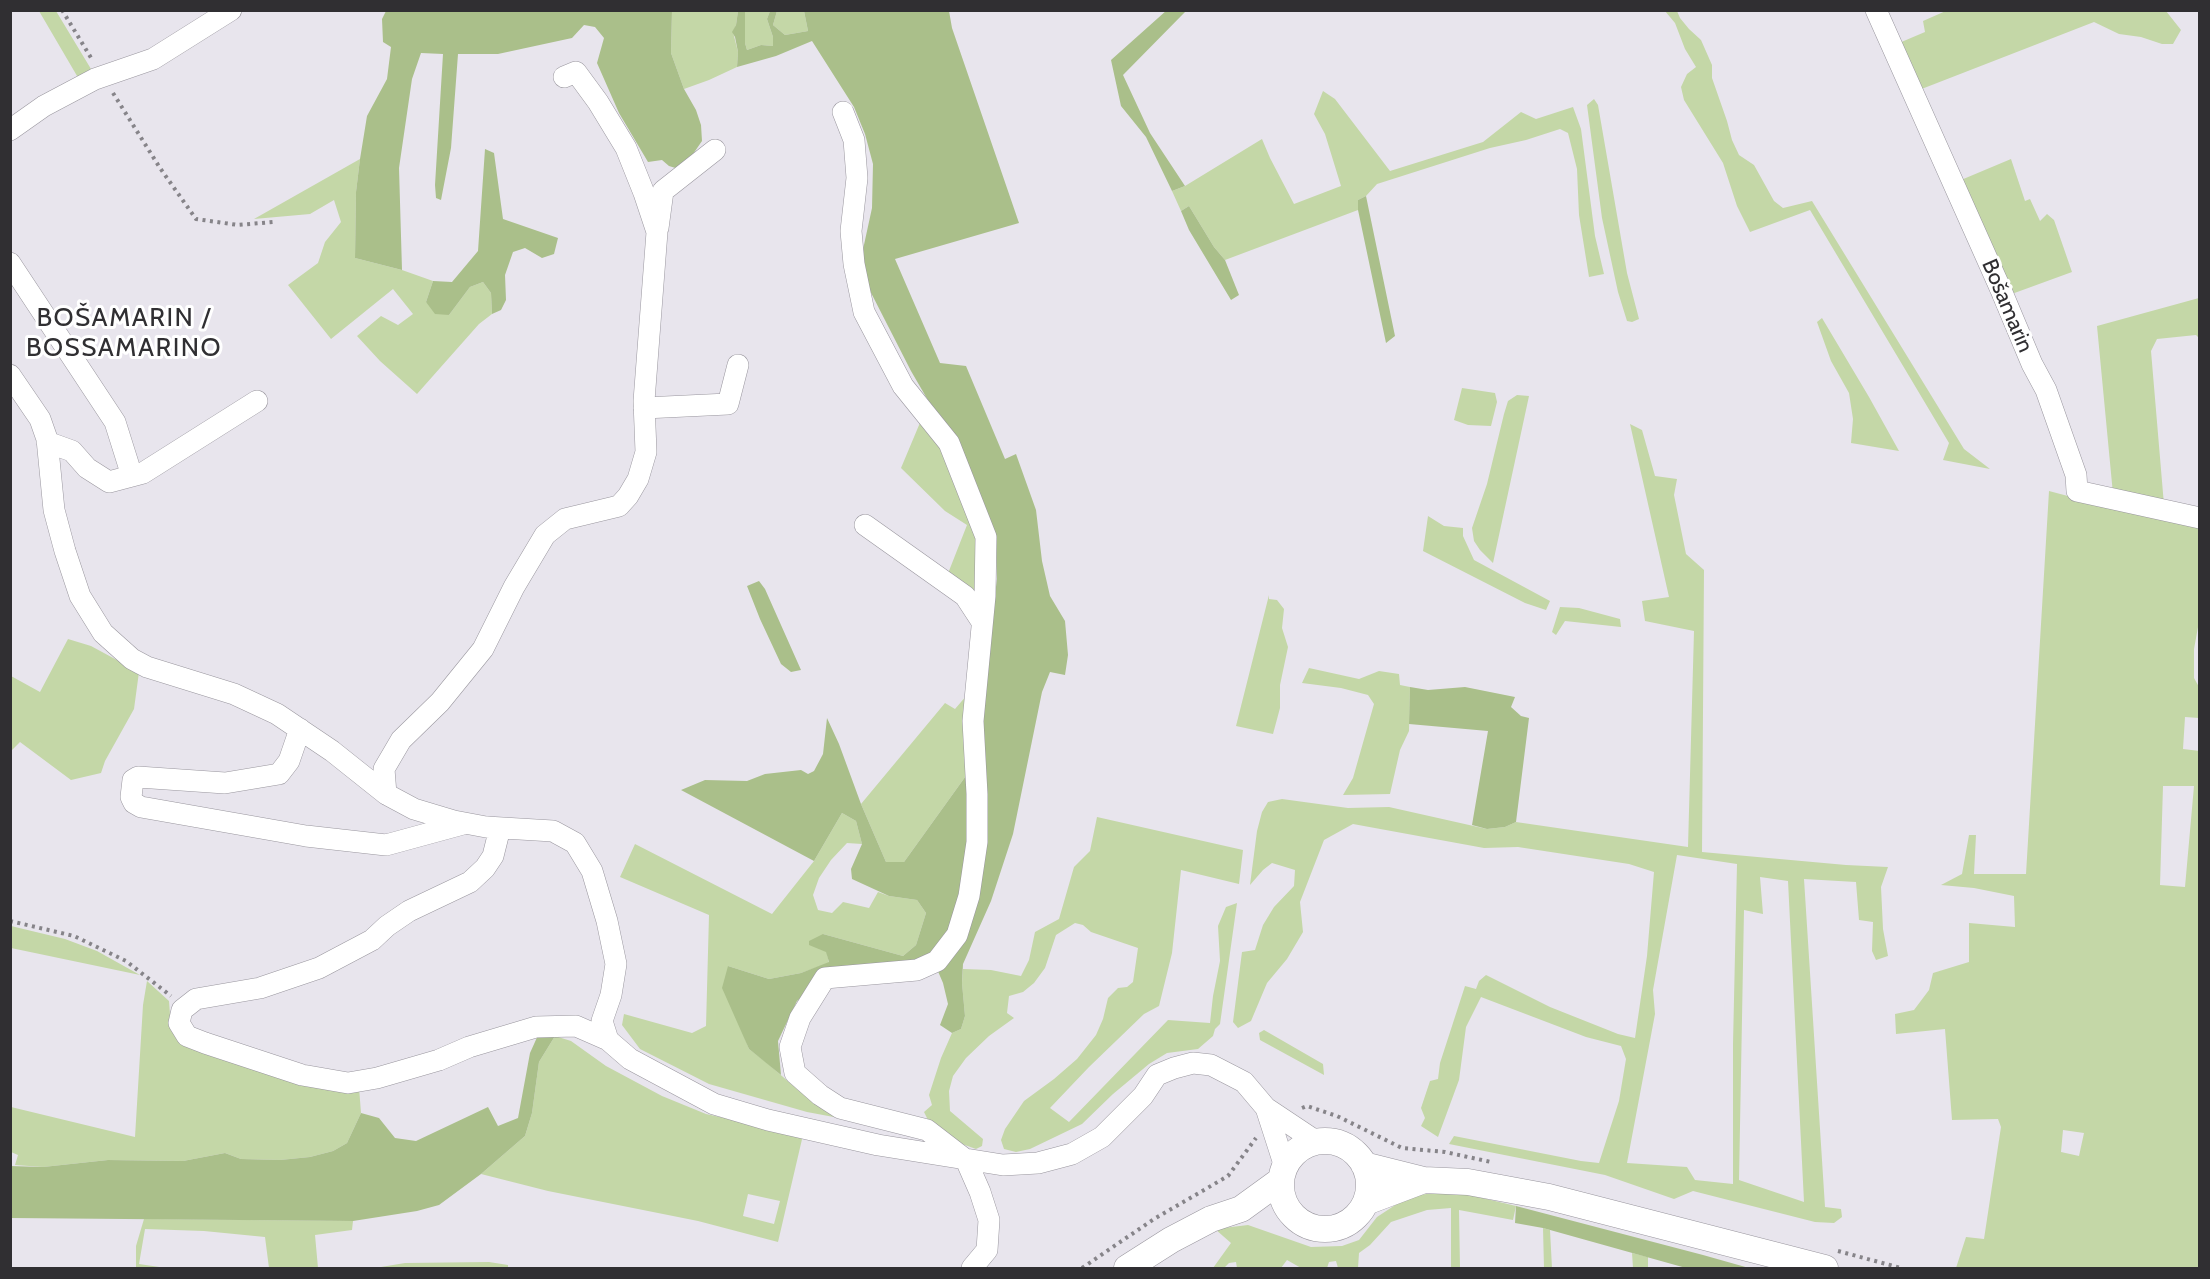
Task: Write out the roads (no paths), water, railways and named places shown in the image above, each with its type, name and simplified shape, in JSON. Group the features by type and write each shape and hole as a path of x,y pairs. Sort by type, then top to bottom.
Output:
{"street":[{"path":"10,130 44,106 103,76 153,59 231,10"},
{"name":"Bošamarin","path":"1876,10 2032,364 2046,390 2076,475 2077,491 2199,518"},
{"path":"564,77 576,72 598,102 626,148 657,232"},
{"path":"843,112 854,140 857,178 851,231 854,264 864,312 903,386 949,443 986,537 985,596 973,721 977,842 969,896 957,934 937,961 917,970 825,978 800,1018 790,1047 795,1073 820,1095 840,1108 927,1130 966,1160 989,1220 987,1250 972,1269"},
{"path":"386,794 384,770 401,740 440,702 483,649 514,587 545,535 565,519 619,506 638,479 646,452 644,408 657,232 663,191 715,150"},
{"path":"10,263 115,422 132,476"},
{"path":"644,408 728,404 738,365"},
{"path":"10,375 40,419 47,442 54,510 80,596 103,633 132,659 147,667 257,703 300,729 354,767 386,794 414,809 466,823 500,828 553,831 575,843 592,871 607,921 616,964 611,995 602,1021 608,1040"},
{"path":"47,442 72,451 87,468 109,482 143,473 257,401"},
{"path":"865,525 965,596 982,622"},
{"path":"300,729 289,760 279,774 225,783 138,777 133,780 131,797 134,803 141,807 306,836 386,845 466,823"},
{"path":"500,828 493,856 485,868 470,882 410,912 387,926 372,940 319,968 276,984 244,992 196,999 182,1010 179,1023 187,1036 303,1075 348,1083 377,1078 439,1060 470,1047 536,1027 576,1026 608,1040 630,1059 714,1104 820,1133 1003,1165 1038,1163 1072,1154 1102,1137 1143,1096 1157,1076 1174,1068 1192,1064 1211,1065 1244,1082 1266,1107 1317,1142"},
{"path":"1127,1269 1171,1240 1211,1219 1241,1209 1283,1173 1298,1151 1317,1142 1331,1141 1344,1145 1356,1153 1364,1165 1369,1177 1369,1190 1360,1213 1340,1227 1328,1229 1304,1224 1294,1217 1286,1206 1282,1194 1283,1173 1266,1107"},
{"path":"1364,1165 1424,1180 1468,1182 1549,1197 1825,1269"},
{"path":"1366,1202 1424,1180"},
{"path":"1241,1209 1294,1217"}],"district":[{"name":"BOŠAMARIN / BOSSAMARINO","path":"124,333"}]}
